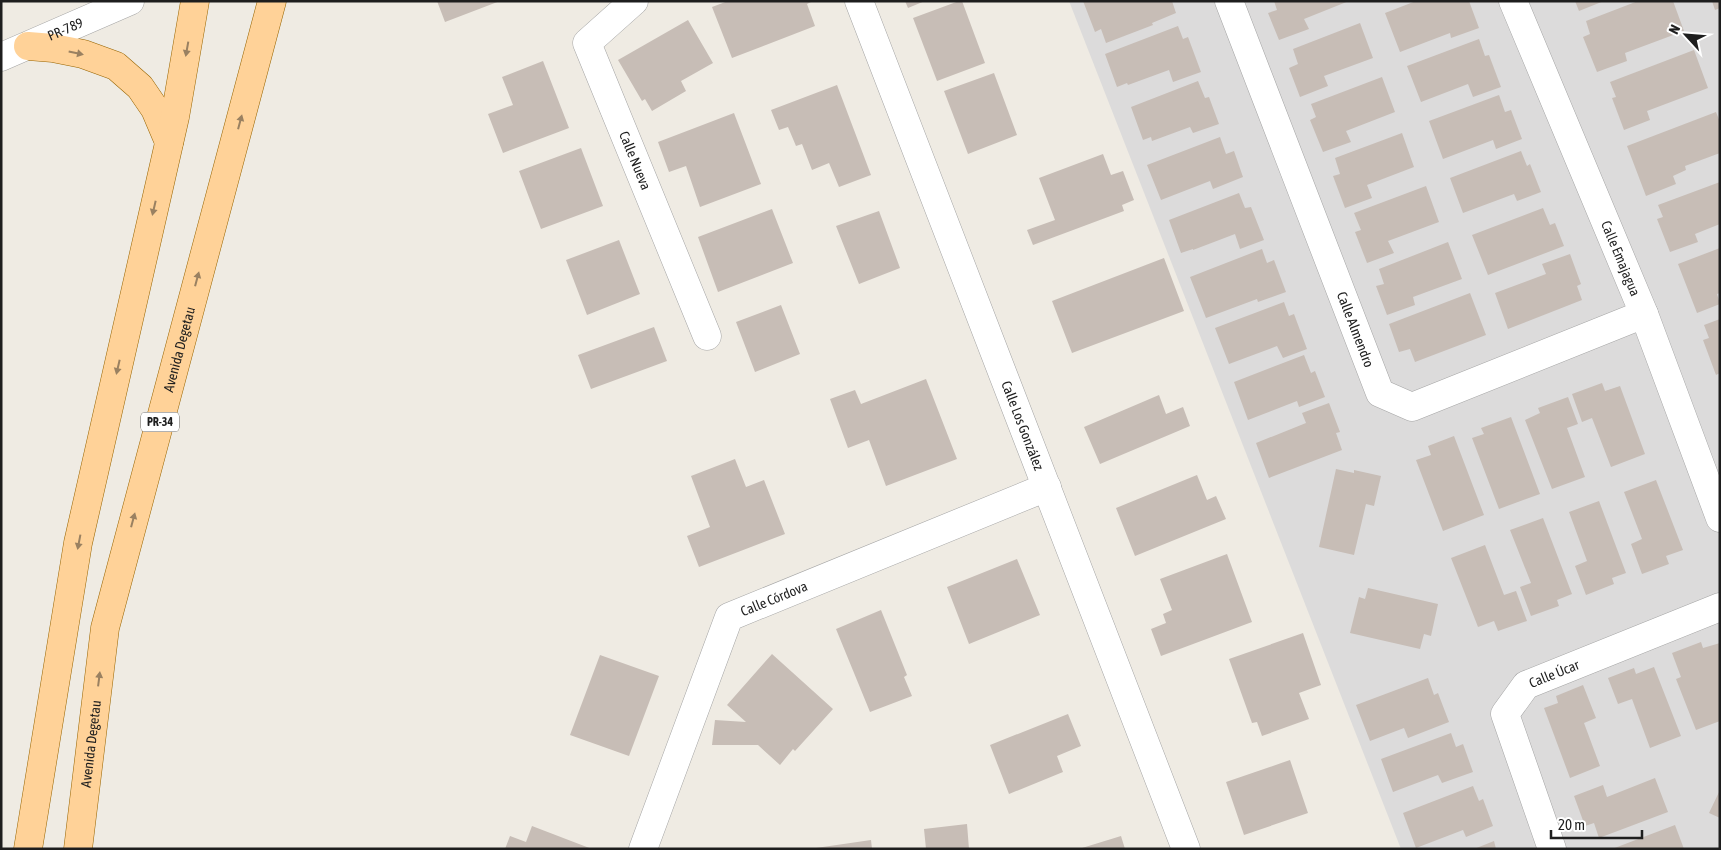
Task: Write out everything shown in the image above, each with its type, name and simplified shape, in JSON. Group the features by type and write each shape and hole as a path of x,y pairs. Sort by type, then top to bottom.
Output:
{"main road":[{"path":"28,849 78,542 169,142 195,1"},
{"name":"Avenida Degetau","path":"78,849 105,628 272,1"},
{"path":"28,46 53,48 83,54 116,66 140,87 156,109 169,142"}],"street":[{"name":"PR-789","path":"1,57 130,1"},
{"name":"Calle Nueva","path":"634,1 587,43 707,336"},
{"name":"Calle Los González","path":"859,1 1186,849"},
{"name":"Calle Almendro","path":"1229,1 1380,393 1412,407 1644,314"},
{"name":"Calle Emajagua","path":"1512,1 1644,314 1720,518"},
{"name":"Calle Córdova","path":"643,849 729,617 1047,487"},
{"name":"Calle Úcar","path":"1552,849 1505,714 1526,685 1720,607"}],"shaded area":[{"path":"1069,1 1720,1 1720,849 1401,849"}],"building":[{"path":"437,1 500,1 445,22"},
{"path":"728,1 813,1 807,4 815,26 732,58 712,7"},
{"path":"905,1 925,1 908,8"},
{"path":"962,1 985,63 937,81 913,18"},
{"path":"1083,1 1172,1 1176,13 1152,23 1153,25 1106,43 1101,29 1095,32"},
{"path":"1274,1 1349,1 1304,19 1309,29 1279,40 1268,13 1277,10"},
{"path":"1416,1 1469,1 1479,28 1451,38 1450,33 1400,52 1385,13"},
{"path":"1575,1 1604,1 1579,11"},
{"path":"1638,1 1673,1 1684,31 1625,53 1627,61 1597,72 1583,37 1590,34 1586,21"},
{"path":"1712,1 1720,1 1720,8 1715,10"},
{"path":"688,20 713,63 681,81 686,91 652,111 645,99 642,101 618,60"},
{"path":"1360,23 1373,58 1324,76 1328,86 1300,97 1289,68 1298,64 1293,49"},
{"path":"1178,26 1183,39 1188,37 1201,72 1173,82 1169,70 1128,85 1127,83 1117,87 1105,54"},
{"path":"1479,39 1485,56 1489,55 1501,87 1473,97 1468,84 1421,102 1407,66"},
{"path":"1694,50 1708,88 1647,111 1650,120 1624,130 1612,98 1616,97 1610,82"},
{"path":"543,61 569,128 503,153 488,114 513,105 502,77"},
{"path":"994,73 1017,135 968,154 944,91"},
{"path":"1382,77 1395,112 1346,131 1351,142 1323,152 1310,120 1316,117 1311,104"},
{"path":"1198,81 1205,98 1209,97 1219,124 1193,133 1190,127 1152,141 1151,137 1143,140 1131,107"},
{"path":"837,85 871,175 839,187 829,163 812,170 802,144 796,146 788,127 779,130 771,110"},
{"path":"1499,95 1505,112 1511,110 1522,139 1496,149 1493,140 1443,159 1429,121"},
{"path":"1716,112 1720,122 1720,153 1685,166 1686,170 1673,176 1676,184 1646,196 1627,146"},
{"path":"734,113 761,184 700,207 686,166 669,172 658,142"},
{"path":"1402,133 1414,167 1367,185 1372,198 1345,208 1333,176 1340,174 1335,158"},
{"path":"1220,137 1226,154 1234,151 1243,177 1213,189 1210,181 1161,200 1147,165"},
{"path":"581,148 603,206 541,229 519,171"},
{"path":"1521,151 1527,166 1530,164 1541,192 1517,201 1514,194 1463,213 1450,178"},
{"path":"1103,154 1111,175 1123,171 1134,200 1122,205 1124,211 1033,245 1027,230 1055,220 1039,178"},
{"path":"1720,182 1720,224 1695,234 1698,242 1670,252 1657,219 1663,217 1658,205"},
{"path":"1426,186 1439,222 1388,241 1394,253 1367,263 1355,232 1361,230 1354,213"},
{"path":"1239,193 1245,208 1251,207 1264,240 1240,249 1235,234 1181,253 1169,220"},
{"path":"1543,208 1550,225 1555,223 1564,246 1488,275 1472,235"},
{"path":"772,209 793,263 718,292 698,237"},
{"path":"879,211 900,268 859,284 836,226"},
{"path":"619,240 640,294 587,315 566,260"},
{"path":"1448,242 1462,279 1413,297 1415,305 1387,315 1376,286 1384,284 1379,269"},
{"path":"1720,248 1720,293 1717,294 1720,304 1697,313 1678,264"},
{"path":"1262,249 1267,263 1274,260 1286,292 1258,302 1257,299 1206,318 1190,277"},
{"path":"1570,254 1581,284 1577,286 1582,300 1508,329 1495,293 1546,274 1542,264"},
{"path":"1164,258 1184,311 1072,353 1052,301"},
{"path":"1470,293 1486,335 1415,362 1410,349 1399,352 1389,324"},
{"path":"1284,302 1289,316 1294,314 1307,349 1283,358 1277,346 1229,364 1215,328"},
{"path":"781,305 800,354 755,372 736,322"},
{"path":"1720,319 1720,373 1716,375 1703,340 1709,338 1704,325"},
{"path":"654,327 667,361 591,389 578,355"},
{"path":"1304,355 1311,373 1315,371 1325,397 1299,407 1297,401 1248,420 1234,382"},
{"path":"926,379 957,459 886,486 869,440 848,448 830,399 855,390 861,404"},
{"path":"1602,383 1605,391 1620,386 1645,454 1611,467 1592,418 1582,422 1572,394"},
{"path":"1159,395 1166,414 1183,407 1190,426 1100,464 1084,427"},
{"path":"1568,397 1578,424 1567,428 1585,477 1552,489 1525,420 1540,413 1538,408"},
{"path":"1329,403 1340,432 1336,433 1342,450 1269,478 1256,443 1306,423 1302,413"},
{"path":"1511,417 1540,494 1499,509 1472,438 1484,434 1481,428"},
{"path":"1454,436 1484,515 1443,531 1416,460 1431,455 1428,446"},
{"path":"735,459 746,487 764,480 785,534 699,567 687,536 710,527 691,476"},
{"path":"1336,469 1354,473 1354,470 1381,476 1374,506 1366,504 1354,555 1319,547"},
{"path":"1197,475 1207,500 1216,496 1226,519 1135,556 1116,508"},
{"path":"1656,480 1683,550 1666,556 1669,564 1642,574 1631,544 1642,539 1624,492"},
{"path":"1599,501 1626,573 1612,578 1614,584 1586,595 1575,566 1587,561 1569,512"},
{"path":"1543,518 1572,594 1557,600 1559,606 1531,616 1520,587 1531,583 1510,530"},
{"path":"1485,545 1504,595 1516,591 1527,621 1498,631 1494,621 1478,627 1451,558"},
{"path":"1227,554 1252,622 1161,656 1151,629 1166,623 1163,614 1172,610 1160,579"},
{"path":"1017,559 1040,615 969,644 947,587"},
{"path":"1368,588 1438,604 1431,636 1424,634 1420,649 1350,633 1359,597 1365,599"},
{"path":"881,610 907,675 904,677 912,696 870,712 836,629"},
{"path":"1303,633 1321,685 1299,693 1309,719 1262,736 1257,722 1252,723 1229,659"},
{"path":"1701,642 1703,648 1720,643 1720,721 1696,730 1676,679 1681,677 1672,653"},
{"path":"772,654 833,709 795,751 793,749 780,765 758,745 712,745 715,720 746,722 727,705"},
{"path":"600,655 659,676 629,756 570,735"},
{"path":"1654,667 1681,736 1650,748 1632,699 1618,704 1608,678 1634,668 1636,674"},
{"path":"1428,678 1434,695 1438,693 1449,722 1408,738 1404,728 1370,741 1356,705"},
{"path":"1583,685 1596,718 1584,723 1600,766 1570,778 1544,708 1558,703 1556,696"},
{"path":"1068,714 1081,746 1057,756 1063,772 1009,794 990,745"},
{"path":"1451,733 1456,747 1463,744 1473,772 1442,783 1438,775 1393,792 1381,759"},
{"path":"1290,760 1308,813 1244,835 1226,782"},
{"path":"1655,778 1668,812 1599,838 1594,823 1585,826 1574,796 1603,785 1607,797"},
{"path":"1473,786 1479,801 1483,799 1493,826 1466,837 1463,830 1416,848 1403,813"},
{"path":"1720,790 1720,818 1709,813"},
{"path":"967,824 969,849 926,849 924,829"},
{"path":"1675,825 1684,849 1612,849"},
{"path":"532,826 592,849 505,849 510,836 526,842"},
{"path":"1121,836 1125,849 1082,849 1082,848"},
{"path":"871,840 872,849 816,849 816,848"},
{"path":"1494,841 1496,849 1474,849"}]}
